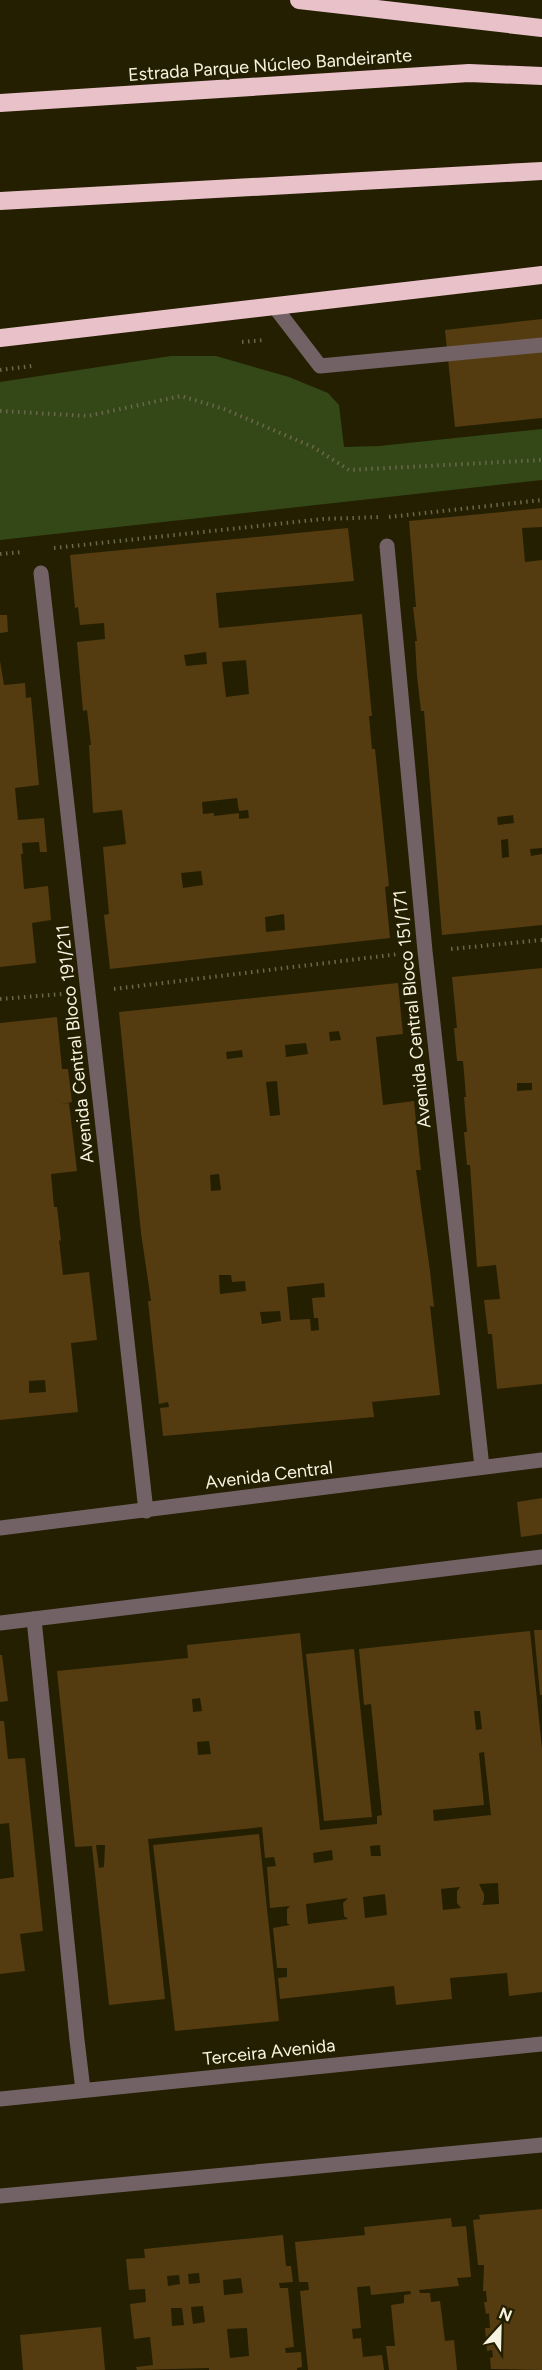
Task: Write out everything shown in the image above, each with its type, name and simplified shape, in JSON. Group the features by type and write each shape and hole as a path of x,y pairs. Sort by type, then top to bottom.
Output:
{"highway":[{"path":"299,0 542,28"},
{"name":"Estrada Parque Núcleo Bandeirante","path":"0,103 469,73 542,76"},
{"path":"0,201 542,171"},
{"path":"0,338 542,275"}],"street":[{"path":"274,306 320,366 542,345"},
{"name":"Avenida Central Bloco 151/171","path":"387,546 425,951 482,1467"},
{"name":"Avenida Central Bloco 191/211","path":"41,573 90,992 146,1511"},
{"name":"Avenida Central","path":"0,1528 542,1460"},
{"path":"0,1623 542,1557"},
{"path":"34,1619 83,2090"},
{"name":"Terceira Avenida","path":"0,2098 542,2044"},
{"path":"0,2196 542,2145"}],"path":[{"path":"0,411 88,416 182,396 224,410 313,447 350,470 542,460"},
{"path":"51,549 323,519 385,517 542,500"},
{"path":"0,554 29,551"},
{"path":"0,999 90,992 425,951 542,940"}],"green space":[{"path":"171,356 216,356 289,377 328,393 339,405 344,447 379,446 542,429 542,480 0,540 0,382"}],"building":[{"path":"542,319 542,418 455,427 445,330"},
{"path":"542,508 542,527 522,528 525,562 542,560 542,848 530,849 531,856 542,854 542,925 442,935 424,711 421,711 417,676 415,641 417,641 413,607 416,607 409,521","holes":["513,815 514,823 498,825 497,817","508,839 509,857 502,858 501,840"]},
{"path":"348,528 354,581 216,593 219,628 362,614 372,716 369,716 372,749 375,749 389,886 385,887 390,938 110,969 104,915 109,914 103,847 126,844 122,810 93,813 89,745 91,745 87,710 83,711 77,642 105,639 104,623 80,625 78,607 75,608 70,555","holes":["206,652 207,664 186,666 184,655","246,660 249,694 226,697 222,662","237,798 239,811 248,810 249,818 239,819 239,813 214,816 214,813 203,814 202,802","201,871 203,885 183,888 181,873","284,914 285,930 266,932 265,917"]},
{"path":"0,615 7,615 8,632 0,633"},
{"path":"0,661 4,685 25,683 26,698 31,697 39,785 15,788 18,820 44,818 47,852 40,852 39,842 22,843 24,889 48,886 51,920 32,923 36,963 0,967"},
{"path":"542,968 542,1384 497,1389 492,1334 488,1334 484,1300 500,1299 496,1265 477,1267 470,1165 467,1165 464,1132 467,1132 463,1061 457,1061 454,1028 457,1028 452,977","holes":["517,1083 532,1083 532,1090 517,1091"]},
{"path":"398,983 403,1034 376,1037 383,1105 414,1101 421,1170 416,1170 434,1307 430,1306 440,1395 372,1402 374,1417 163,1436 160,1408 169,1407 168,1402 159,1404 148,1301 151,1301 141,1233 119,1012","holes":["339,1031 341,1040 330,1041 329,1032","306,1043 308,1054 286,1057 285,1045","242,1050 243,1057 227,1059 226,1052","277,1081 280,1115 270,1116 266,1082","219,1174 221,1190 211,1191 210,1175","219,1275 231,1275 232,1282 245,1281 246,1291 220,1294","324,1283 325,1297 312,1298 314,1318 318,1318 319,1330 311,1331 310,1319 290,1320 287,1287","280,1311 281,1321 262,1324 260,1312"]},
{"path":"57,1017 62,1069 68,1069 72,1102 60,1104 69,1103 77,1171 51,1174 54,1207 57,1207 63,1275 89,1272 97,1340 71,1343 78,1412 0,1420 0,1023","holes":["45,1380 46,1392 29,1393 29,1381"]},
{"path":"542,1498 542,1534 521,1537 517,1502"},
{"path":"534,1630 542,1630 542,1695 540,1695"},
{"path":"530,1631 542,1749 542,1992 509,1996 507,1973 450,1978 452,1999 396,2005 394,1986 280,1999 278,1978 287,1977 287,1968 277,1968 273,1928 290,1925 287,1923 287,1909 290,1906 270,1908 267,1867 276,1866 274,1857 265,1858 262,1827 148,1839 165,1999 109,2005 92,1846 75,1847 57,1671 188,1658 187,1645 300,1633 320,1830 377,1824 377,1816 382,1815 371,1704 364,1705 359,1649","holes":["200,1698 202,1711 193,1712 192,1699","474,1711 480,1711 482,1729 476,1730","209,1741 211,1754 198,1755 197,1742","484,1752 491,1815 434,1821 433,1810 484,1805 479,1753","96,1845 105,1845 104,1867 99,1868","380,1845 381,1856 371,1856 370,1846","332,1850 333,1860 314,1863 313,1853","498,1883 499,1904 482,1905 484,1894 479,1884","460,1887 457,1891 457,1903 461,1908 443,1910 441,1889","385,1894 387,1915 365,1918 363,1897","348,1898 343,1903 344,1916 348,1919 308,1924 306,1904"]},
{"path":"354,1649 372,1817 324,1821 306,1654"},
{"path":"0,1655 2,1655 8,1701 0,1702"},
{"path":"0,1721 4,1721 8,1759 25,1758 43,1931 20,1934 25,1971 0,1974 0,1879 14,1877 9,1823 0,1824"},
{"path":"259,1834 279,2021 175,2031 153,1845"},
{"path":"542,2209 542,2370 491,2369 492,2350 487,2351 485,2328 490,2328 489,2313 486,2314 484,2302 487,2302 486,2291 483,2291 484,2265 478,2265 473,2220 480,2219 479,2215"},
{"path":"451,2218 452,2227 466,2226 471,2277 457,2278 459,2286 419,2290 420,2293 430,2293 431,2302 440,2301 445,2341 454,2340 457,2370 389,2370 386,2346 395,2346 391,2305 404,2303 404,2295 411,2294 410,2291 371,2295 370,2286 357,2287 361,2328 352,2329 353,2339 361,2338 363,2357 382,2355 384,2370 308,2370 300,2291 309,2290 308,2282 299,2282 295,2242 365,2235 364,2227"},
{"path":"283,2235 286,2266 291,2266 293,2282 279,2283 280,2288 288,2288 294,2347 285,2348 286,2353 301,2352 302,2367 297,2370 209,2370 209,2368 137,2370 136,2367 153,2365 150,2337 134,2339 130,2304 146,2302 145,2289 129,2290 126,2259 145,2258 144,2249","holes":["199,2273 200,2283 189,2284 188,2274","179,2275 180,2284 168,2286 167,2276","241,2278 243,2293 224,2295 223,2280","203,2306 205,2322 193,2324 191,2307","171,2308 182,2308 184,2325 172,2326","247,2328 249,2356 230,2358 227,2329"]},
{"path":"101,2327 105,2370 23,2370 20,2335"}]}
